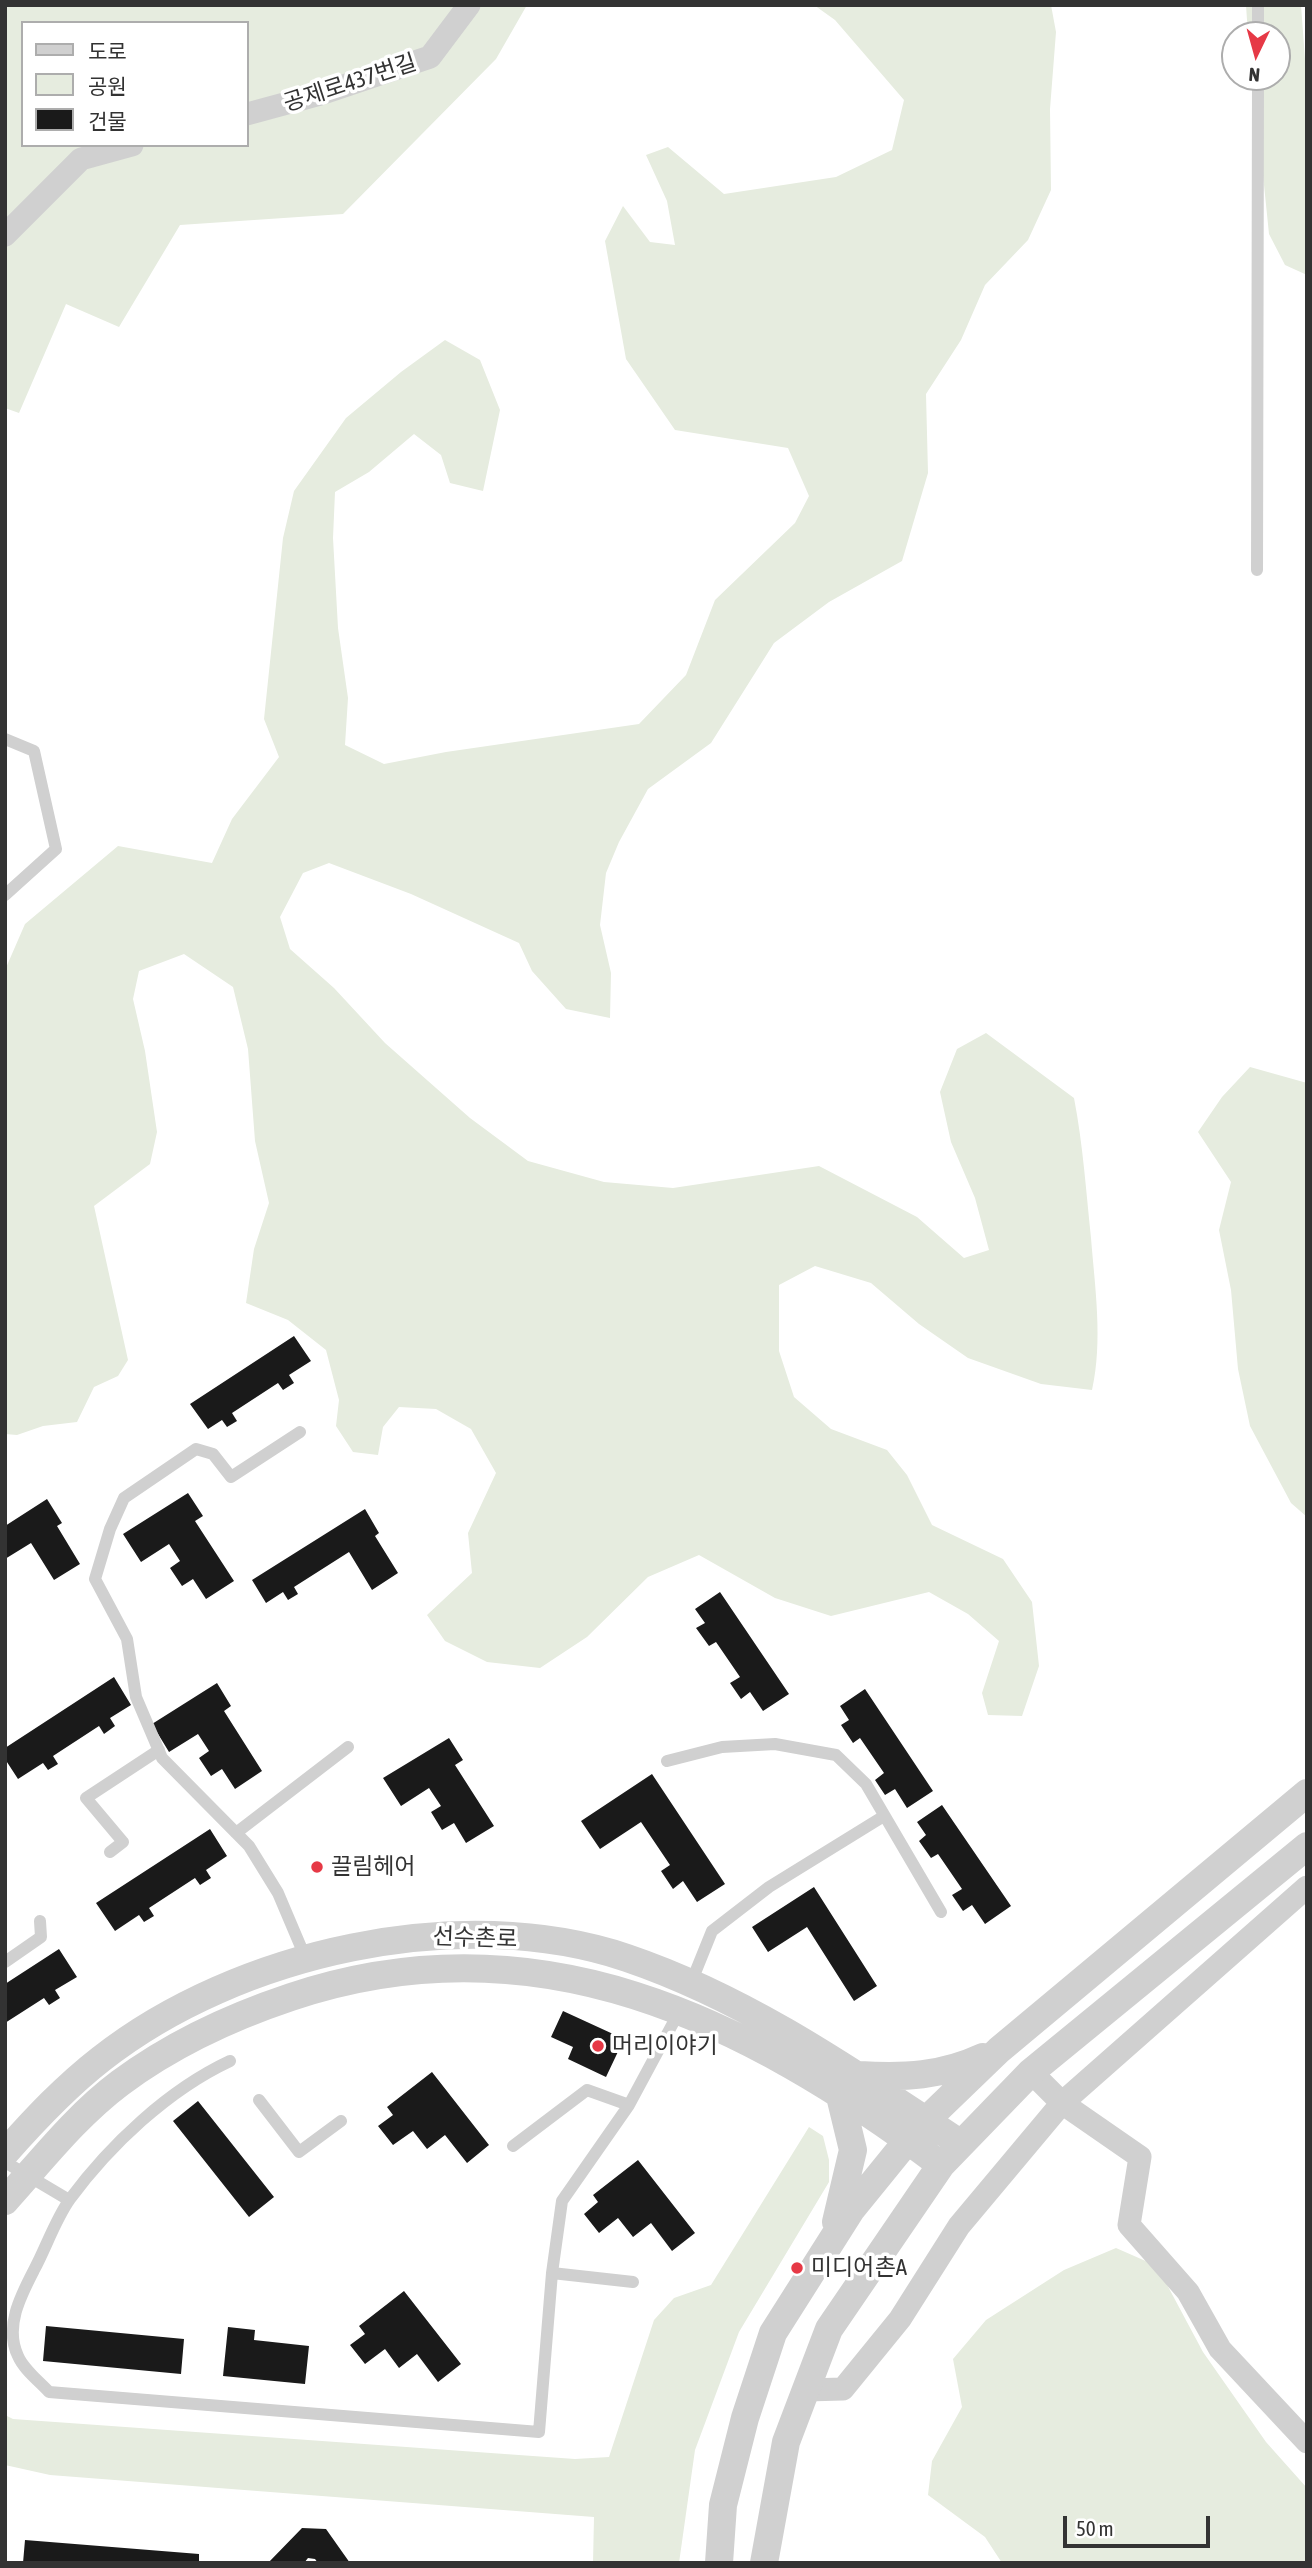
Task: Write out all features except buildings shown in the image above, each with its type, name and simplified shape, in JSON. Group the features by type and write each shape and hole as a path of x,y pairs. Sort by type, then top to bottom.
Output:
{"street":[{"name":"공제로437번길","path":"248,114 317,95 430,57 469,5"},
{"path":"5,235 81,159 125,147"},
{"path":"719,2563 723,2505 745,2418 773,2333 851,2210 916,2130 999,2050 1307,1793"},
{"path":"764,2563 786,2442 829,2329 941,2165 1031,2072 1307,1846"},
{"path":"806,2390 843,2389 900,2319 959,2226 1062,2103 1307,1887"},
{"name":"선수촌로","path":"5,2153 51,2101 102,2058 161,2019 231,1984 306,1959 372,1942 435,1936 509,1938 570,1945 625,1958 690,1983 811,2045 848,2084 916,2130 960,2143"},
{"path":"306,1959 315,1989"},
{"name":"선수촌로","path":"5,2201 17,2168 121,2083 177,2047 243,2013 315,1989 378,1973 436,1967 506,1969 565,1976 603,1985 680,2012 801,2068 848,2084"},
{"path":"680,2012 690,1983"},
{"path":"832,2240 853,2150 848,2084 914,2077 958,2068 999,2050"},
{"path":"1031,2072 1062,2103 1140,2157 1129,2225 1188,2292 1220,2349 1307,2442"},
{"name":"선수촌로","path":"916,2130 941,2165"}],"lane":[{"path":"1257,570 1258,91"},
{"path":"5,739 34,751 56,849 5,895"},
{"path":"300,1432 231,1477 213,1454 196,1449 124,1498 110,1529 95,1580 127,1639 136,1698 162,1758 249,1846 278,1893 306,1959"},
{"path":"667,1761 722,1747 775,1745 836,1755 866,1784 941,1912"},
{"path":"236,1833 348,1747"},
{"path":"110,1852 123,1842 86,1798 159,1750"},
{"path":"690,1983 712,1931 769,1887 884,1816"},
{"path":"5,1962 41,1937 40,1921"},
{"path":"230,2061 209,2071 136,2126 69,2200 18,2300 13,2331 17,2356 49,2392 539,2432 552,2273 562,2201 629,2105 680,2012"},
{"path":"513,2146 587,2090 629,2105"},
{"path":"259,2100 299,2152 341,2121"},
{"path":"17,2168 69,2200"},
{"path":"552,2273 633,2282"}],"green space":[{"path":"5,5 527,5 496,59 343,214 180,225 119,327 66,304 19,413 5,408"},
{"path":"814,5 1051,5 1056,32 1050,109 1051,190 1028,240 985,285 961,340 926,394 928,473 902,561 829,602 774,643 711,743 648,789 619,842 606,873 600,925 611,973 610,1018 566,1009 532,971 519,943 411,894 329,863 303,873 280,917 290,949 334,988 385,1043 470,1118 528,1161 604,1182 673,1188 819,1166 917,1217 964,1258 989,1250 975,1198 951,1142 940,1092 957,1049 986,1033 1074,1098 1084,1168 1096,1295 1098,1334 1092,1390 1041,1384 968,1358 919,1324 871,1283 815,1266 779,1285 779,1351 794,1397 831,1429 887,1450 907,1475 932,1525 1003,1559 1032,1602 1039,1666 1022,1716 988,1715 982,1693 999,1641 968,1614 929,1592 831,1616 775,1598 699,1555 648,1577 587,1637 540,1668 487,1662 445,1641 427,1615 472,1573 468,1533 496,1473 471,1429 436,1409 399,1407 383,1427 378,1455 353,1452 336,1426 339,1400 326,1350 288,1320 246,1303 254,1249 269,1203 255,1141 248,1049 233,987 184,954 139,971 133,999 145,1051 157,1132 150,1164 94,1206 128,1360 118,1376 94,1387 77,1422 43,1426 17,1435 5,1434 5,970 25,924 118,846 212,863 232,819 279,757 264,719 283,538 294,491 346,418 445,340 480,360 500,410 483,491 450,483 441,455 414,434 369,472 335,492 333,538 338,628 348,698 345,745 384,764 446,752 639,724 686,675 715,600 795,523 809,496 788,448 675,430 626,359 605,241 623,206 650,242 675,245 667,201 646,155 668,147 724,194 836,177 892,150 904,100 835,20"},
{"path":"1246,5 1301,5 1307,86 1307,275 1285,265 1269,234 1254,91 1291,91 1291,21 1247,21"},
{"path":"1250,1067 1307,1083 1307,1517 1291,1503 1250,1426 1238,1369 1231,1290 1219,1230 1231,1182 1198,1132 1222,1097"},
{"path":"809,2127 823,2136 829,2160 829,2182 739,2332 695,2450 679,2563 593,2563 594,2517 50,2475 5,2465 5,2415 13,2419 575,2459 609,2457 654,2320 674,2298 711,2285"},
{"path":"1116,2248 1157,2266 1203,2352 1266,2442 1307,2488 1307,2563 1002,2563 985,2537 928,2495 932,2461 962,2407 953,2359 986,2320 1064,2270"}],"place":[{"name":"끌림헤어","path":"317,1867"},
{"name":"머리이야기","path":"598,2046"},
{"name":"미디어촌A","path":"797,2268"}]}
